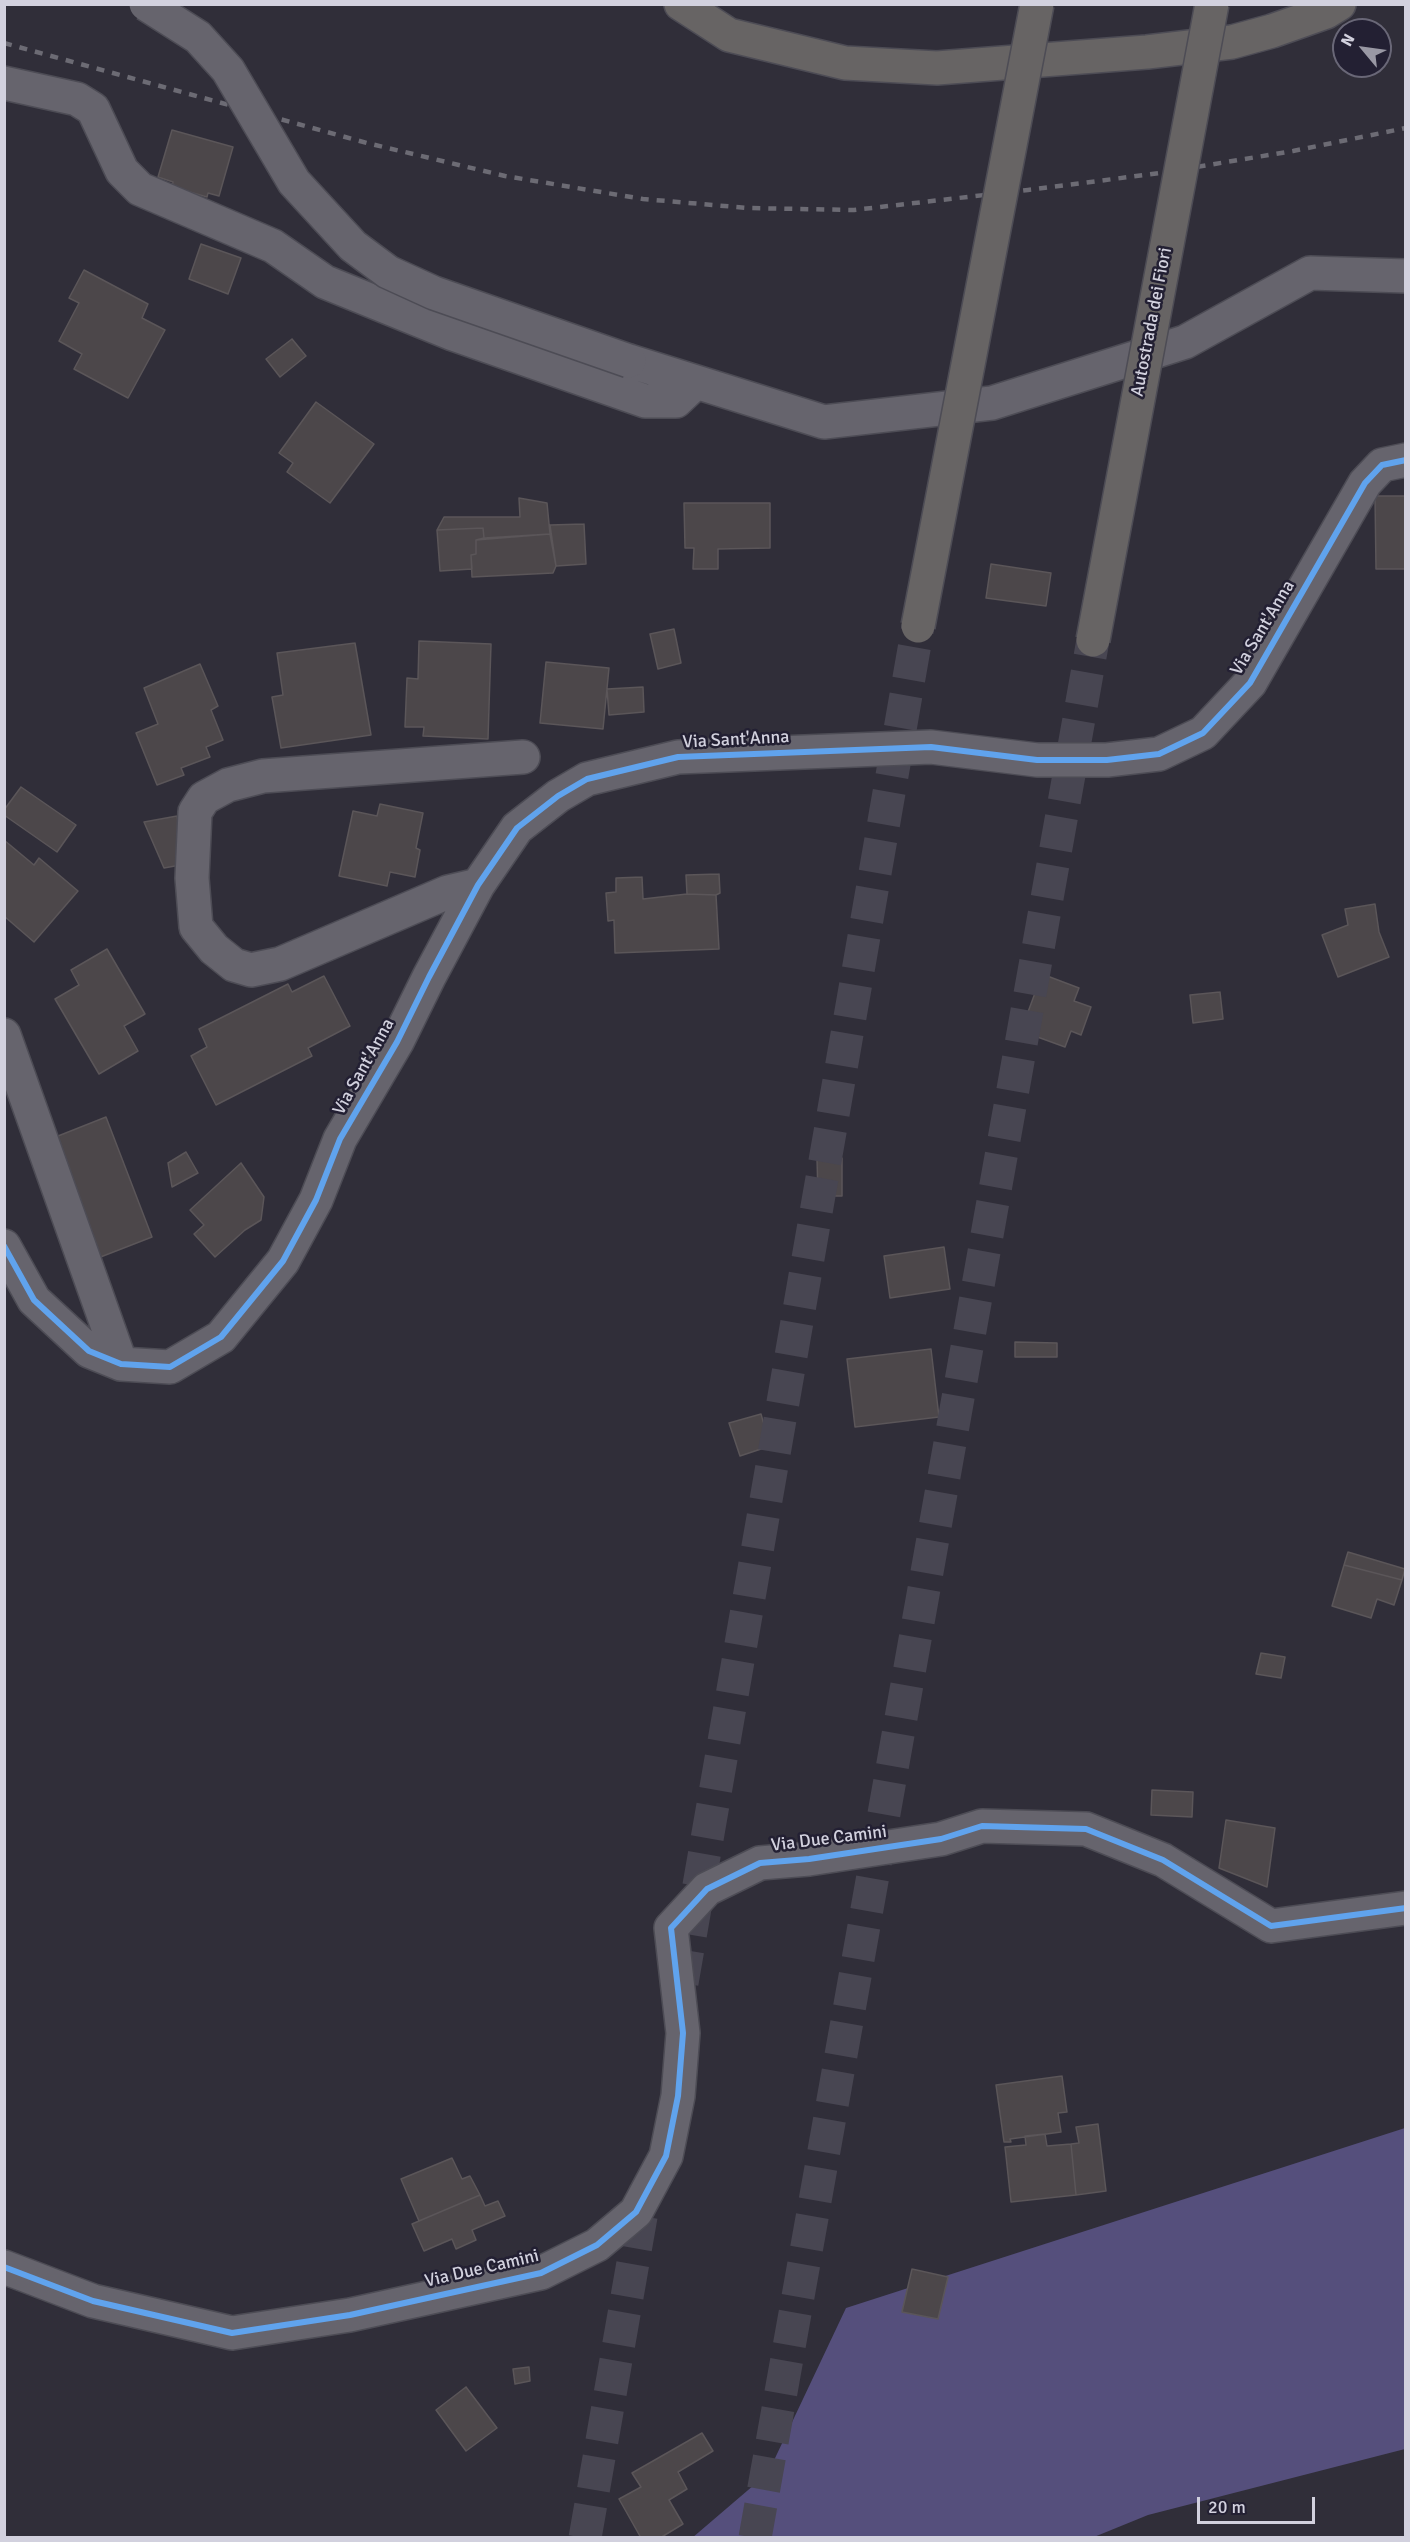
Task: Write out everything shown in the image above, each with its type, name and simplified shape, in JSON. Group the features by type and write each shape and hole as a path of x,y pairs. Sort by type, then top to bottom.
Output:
{"highway":[{"path":"681,4 729,35 845,63 937,68 1147,52 1232,42 1326,12 1339,4"},
{"path":"918,626 1037,4"},
{"name":"Autostrada dei Fiori","path":"1093,640 1212,4"}],"street":[{"path":"146,4 198,37 228,70 294,182 353,246 388,272 434,293 629,361 824,422 992,403 1185,342 1310,273 1406,276"},
{"path":"4,83 77,99 93,109 122,171 140,189 273,246 325,282 453,334 645,401 676,401 695,383"},
{"name":"Via Sant'Anna","path":"4,1246 34,1300 89,1351 121,1364 170,1367 221,1337 283,1261 316,1200 340,1139 397,1042 478,885 518,828 558,796 587,779 678,757 931,747 1037,760 1107,760 1159,754 1203,733 1250,683 1365,483 1382,465 1406,460"},
{"path":"478,885 448,892 280,964 251,970 234,965 220,954 196,927 192,878 195,812 204,798 228,785 262,776 523,757"},
{"path":"4,1035 121,1364"},
{"name":"Via Due Camini","path":"4,2267 93,2301 232,2333 350,2315 541,2273 597,2245 636,2212 666,2157 678,2096 683,2033 671,1928 707,1889 760,1863 809,1859 941,1839 982,1826 1086,1829 1163,1860 1271,1926 1406,1908"}],"shaded area":[{"path":"1405,2128 1405,2449 1148,2515 1094,2537 692,2538 768,2473 846,2308"}],"building":[{"path":"172,130 233,147 219,196 208,193 207,197 172,187 173,182 158,177"},
{"path":"201,244 241,258 228,294 189,279"},
{"path":"84,270 148,304 142,318 165,330 128,398 74,369 82,354 59,341 79,303 69,298"},
{"path":"292,339 306,356 280,377 266,359"},
{"path":"316,402 374,444 330,503 287,472 293,463 279,453"},
{"path":"1375,496 1406,496 1406,569 1376,569"},
{"path":"519,498 547,503 550,534 484,538 483,528 437,530 444,517 520,517"},
{"path":"684,503 770,503 770,548 718,549 718,569 693,569 694,548 685,548"},
{"path":"584,524 586,564 556,566 550,525"},
{"path":"483,528 484,538 476,540 476,554 471,555 472,569 440,571 437,530"},
{"path":"550,534 556,566 553,573 472,577 471,555 476,554 476,540"},
{"path":"991,564 1051,573 1046,606 986,598"},
{"path":"674,629 681,663 658,669 650,634"},
{"path":"419,641 491,644 488,739 423,736 424,727 405,727 407,678 418,679"},
{"path":"355,643 371,735 281,748 272,697 283,695 277,653"},
{"path":"546,662 609,668 603,729 540,723"},
{"path":"200,664 218,706 211,710 223,740 206,747 210,757 181,768 184,775 157,785 136,733 158,724 144,688"},
{"path":"643,687 644,712 609,715 607,689"},
{"path":"21,787 76,825 57,852 4,815 4,810"},
{"path":"380,804 423,813 416,848 420,850 415,877 390,872 387,886 339,876 353,811 377,816"},
{"path":"177,816 186,864 164,868 144,822"},
{"path":"4,840 34,865 39,858 78,891 34,942 4,916"},
{"path":"719,874 720,893 716,895 687,894 686,875"},
{"path":"642,877 643,899 687,894 716,895 719,949 615,953 614,920 608,921 606,893 616,892 616,878"},
{"path":"1375,904 1379,932 1389,957 1338,977 1322,935 1348,925 1345,909"},
{"path":"107,949 145,1014 124,1026 138,1051 99,1074 55,999 79,985 71,970"},
{"path":"1042,974 1079,988 1074,1001 1091,1007 1081,1035 1071,1031 1065,1047 1021,1031"},
{"path":"324,976 350,1026 308,1048 312,1056 216,1105 191,1056 207,1047 199,1029 288,984 292,992"},
{"path":"1220,992 1223,1019 1193,1023 1190,995"},
{"path":"106,1117 152,1237 98,1258 53,1138"},
{"path":"186,1152 198,1173 172,1187 168,1163"},
{"path":"817,1158 842,1158 842,1196 818,1196"},
{"path":"241,1163 264,1197 261,1220 245,1230 215,1257 194,1234 204,1225 190,1210"},
{"path":"944,1247 950,1289 890,1298 884,1256"},
{"path":"1015,1342 1057,1343 1057,1357 1015,1357"},
{"path":"931,1349 939,1417 855,1427 847,1359"},
{"path":"761,1414 770,1446 740,1456 729,1423"},
{"path":"1348,1552 1405,1569 1402,1580 1344,1565"},
{"path":"1344,1565 1402,1580 1394,1605 1377,1599 1371,1618 1332,1606"},
{"path":"1261,1653 1285,1657 1281,1678 1256,1674"},
{"path":"1152,1790 1193,1792 1192,1817 1151,1815"},
{"path":"1226,1820 1275,1828 1267,1887 1219,1868"},
{"path":"1062,2076 1067,2112 1058,2113 1061,2132 1010,2139 1011,2142 1004,2142 996,2085"},
{"path":"1098,2124 1106,2191 1076,2195 1071,2144 1079,2143 1076,2127"},
{"path":"1045,2134 1047,2146 1071,2144 1076,2195 1011,2202 1005,2147 1026,2145 1025,2136"},
{"path":"452,2158 462,2179 470,2176 480,2195 419,2221 401,2179"},
{"path":"480,2195 485,2206 498,2201 505,2216 472,2230 476,2240 456,2249 452,2239 424,2251 412,2224"},
{"path":"912,2269 948,2277 938,2319 902,2312"},
{"path":"529,2367 530,2381 515,2384 513,2369"},
{"path":"466,2387 497,2428 466,2451 436,2410"},
{"path":"702,2433 713,2451 678,2472 687,2489 669,2500 683,2524 660,2538 641,2538 619,2499 641,2487 632,2473"}],"tunnel":[{"path":"682,1983 918,626"},
{"path":"755,2538 1093,640"},
{"path":"585,2538 646,2188"}],"railway":[{"path":"4,43 367,143 505,176 643,199 748,208 854,210 1028,190 1160,173 1293,151 1406,128"}],"cycle path":[{"path":"4,1246 34,1300 89,1351 121,1364 170,1367 221,1337 283,1261 316,1200 340,1139 397,1042 478,885 517,828 558,796 587,779 678,757 931,747 1037,760 1107,760 1159,754 1203,733 1250,683 1365,483 1382,465 1406,460"},
{"path":"4,2267 93,2301 232,2333 350,2315 541,2273 597,2245 636,2212 666,2156 678,2096 683,2033 671,1928 707,1889 760,1863 809,1859 941,1839 982,1826 1086,1829 1163,1860 1271,1926 1406,1908"}]}
